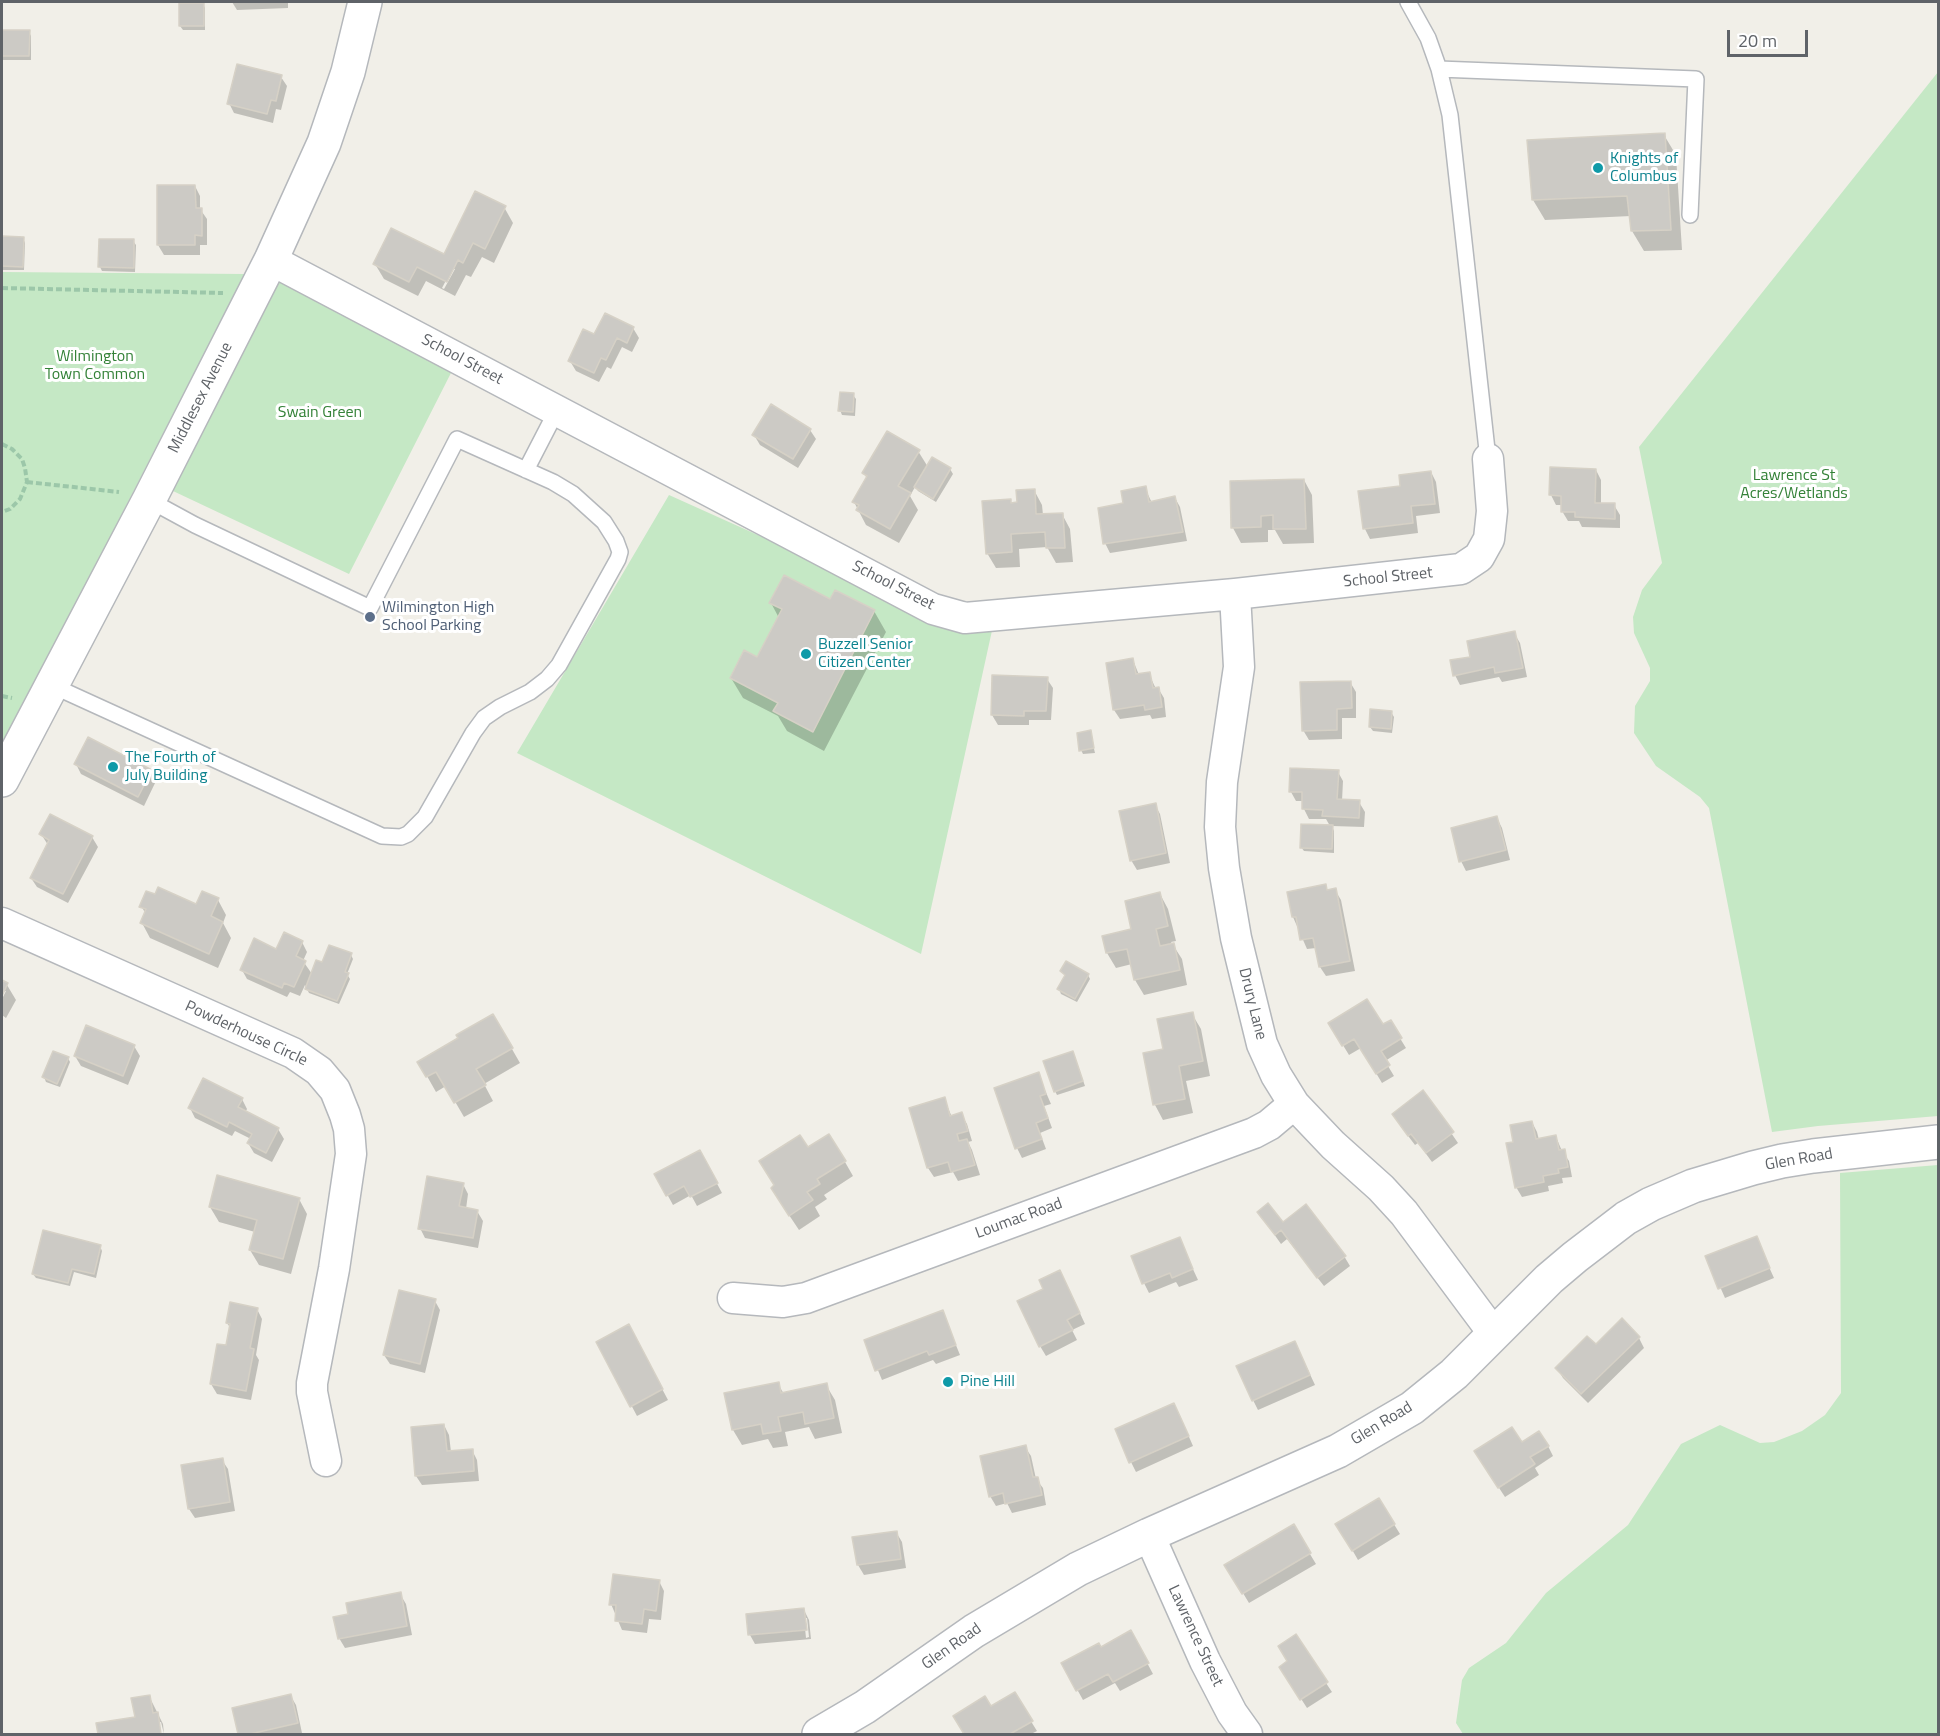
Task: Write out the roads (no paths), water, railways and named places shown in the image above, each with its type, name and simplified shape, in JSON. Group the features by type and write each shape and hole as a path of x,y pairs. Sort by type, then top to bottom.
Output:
{"street":[{"name":"Middlesex Avenue","path":"2,780 51,685 135,496 271,260 306,185 348,72 365,2"},
{"name":"School Street","path":"271,260 924,604 955,616 974,618 1454,571 1470,564 1485,549 1492,526 1488,459"},
{"name":"Drury Lane","path":"1235,594 1240,657 1221,790 1220,827 1224,868 1236,938 1262,1044 1271,1066 1294,1104 1404,1213 1494,1334"},
{"name":"Powderhouse Circle","path":"2,923 293,1053 319,1071 335,1090 345,1114 351,1154 334,1269 312,1383 326,1461"},
{"name":"Loumac Road","path":"733,1298 783,1302 806,1298 1254,1133 1269,1125 1294,1104"},
{"name":"Glen Road","path":"819,1734 865,1707 974,1631 1078,1569 1338,1451 1412,1408 1454,1374 1549,1279 1626,1218 1671,1195 1727,1175 1782,1161 1938,1142"},
{"name":"Lawrence Street","path":"1149,1535 1205,1661 1232,1713 1247,1734"}],"lane":[{"path":"1408,2 1428,38 1439,69 1450,115 1488,459"},
{"path":"1439,69 1696,79 1690,215"},
{"path":"526,470 557,410"},
{"path":"51,685 382,836 392,838 408,834 425,817 484,718 530,692 547,679 559,665 620,552 604,522 584,502 553,482 457,439 370,608 135,496"}],"place":[{"name":"Knights of Columbus","path":"1598,168"},
{"name":"Wilmington High School Parking","path":"370,617"},
{"name":"Buzzell Senior Citizen Center","path":"806,654"},
{"name":"The Fourth of July Building","path":"113,767"},
{"name":"Pine Hill","path":"948,1382"}],"park label":[{"name":"Wilmington Town Common","path":"95,366"},
{"name":"Swain Green","path":"320,413"},
{"name":"Lawrence St Acres/Wetlands","path":"1794,485"}]}
